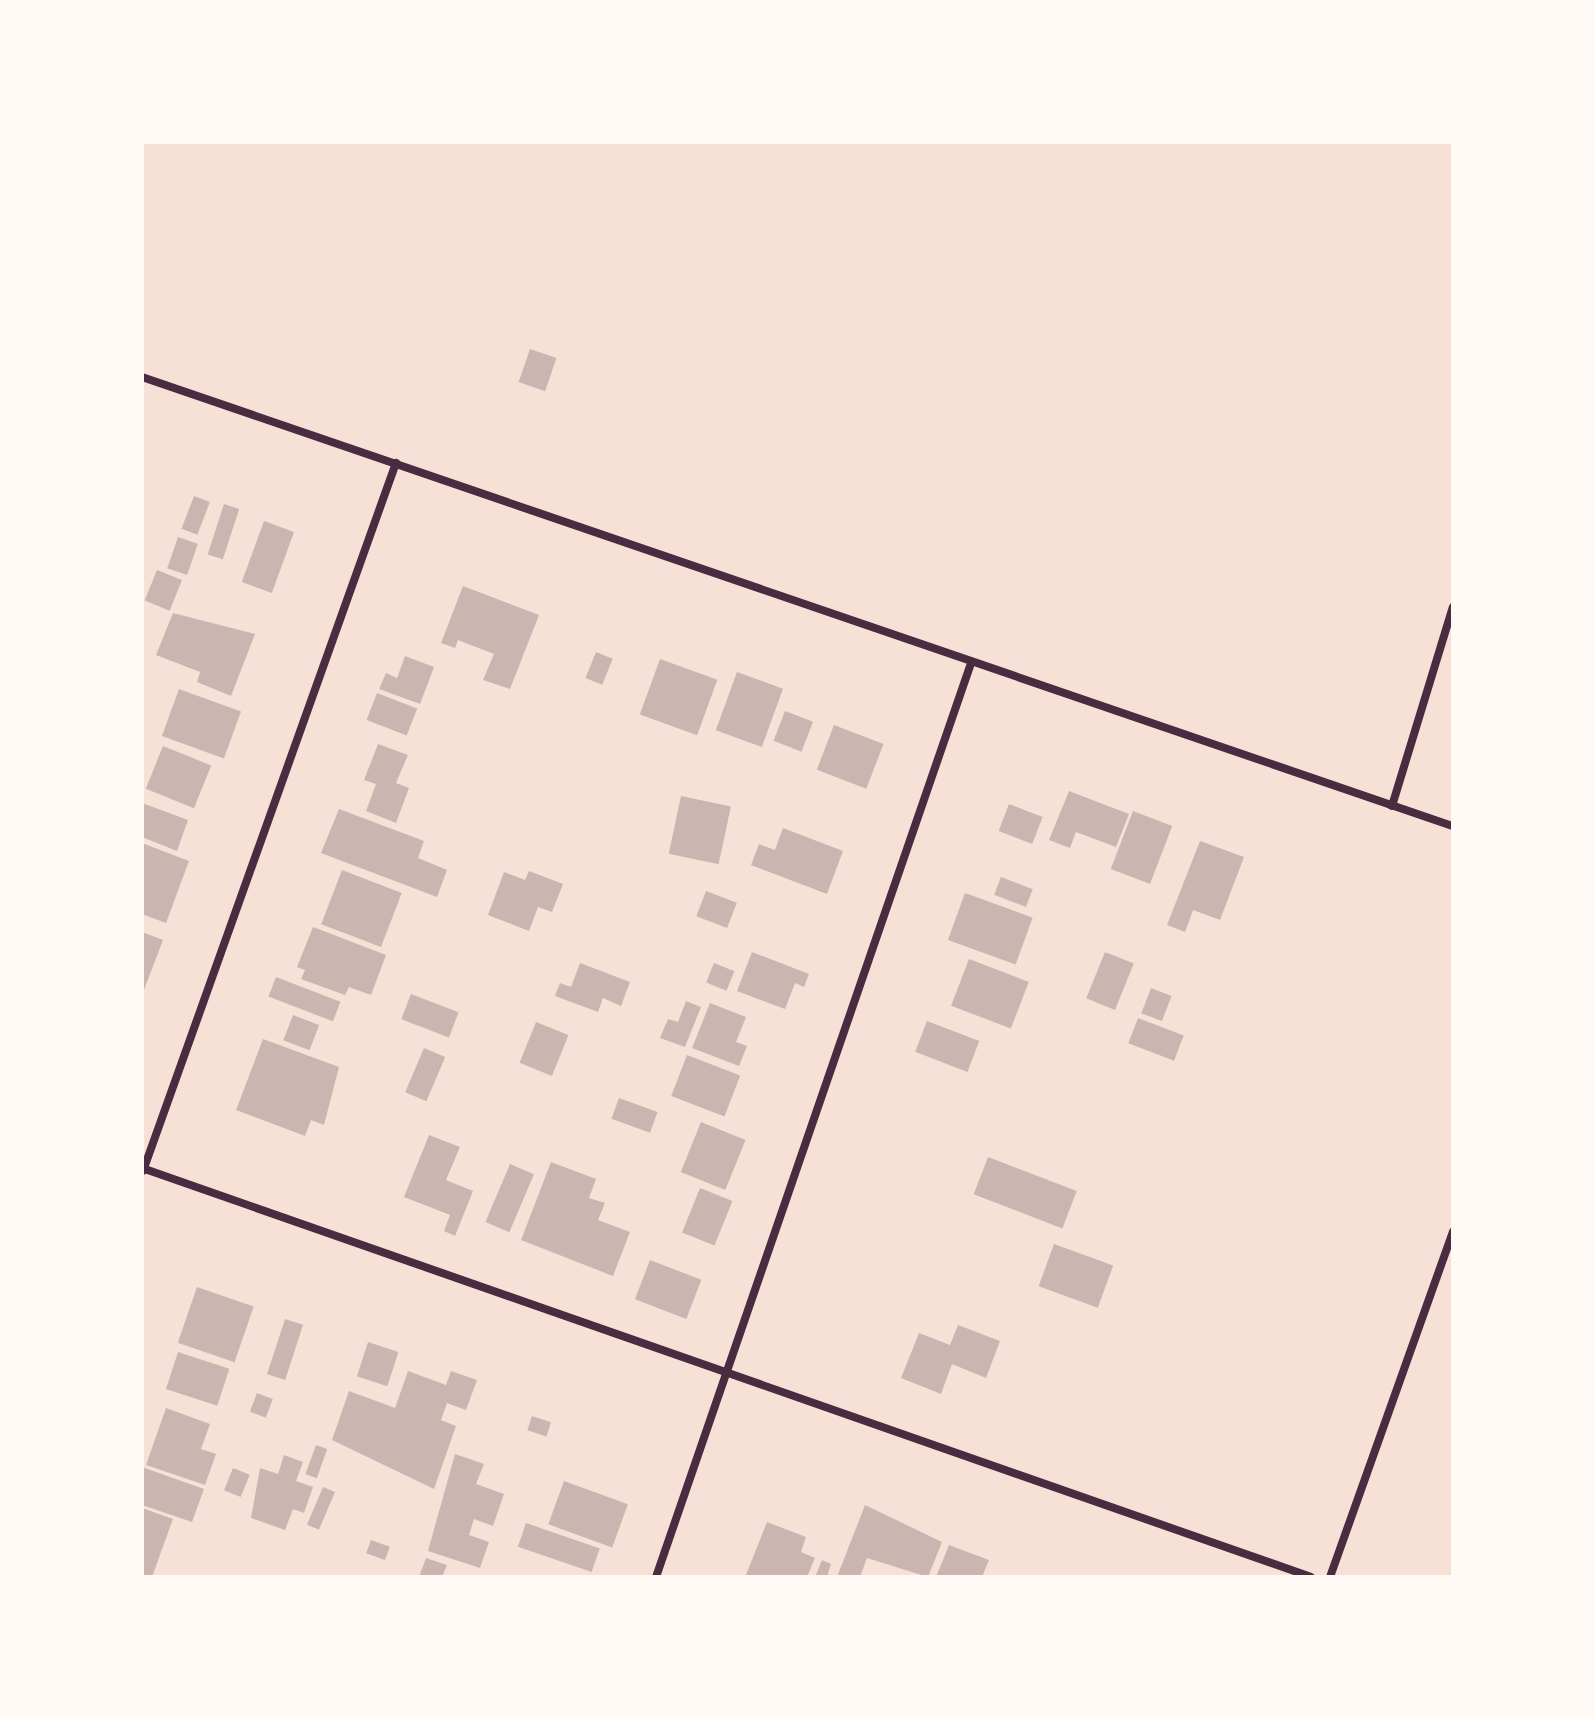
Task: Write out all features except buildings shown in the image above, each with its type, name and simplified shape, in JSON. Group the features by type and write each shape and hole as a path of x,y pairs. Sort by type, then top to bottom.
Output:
{"street":[{"path":"142,377 396,463 970,666 1453,826"},
{"path":"396,463 143,1170 726,1369 1311,1577"},
{"path":"1392,806 1453,607"},
{"path":"656,1577 970,666"},
{"path":"1330,1577 1453,1231"}]}
